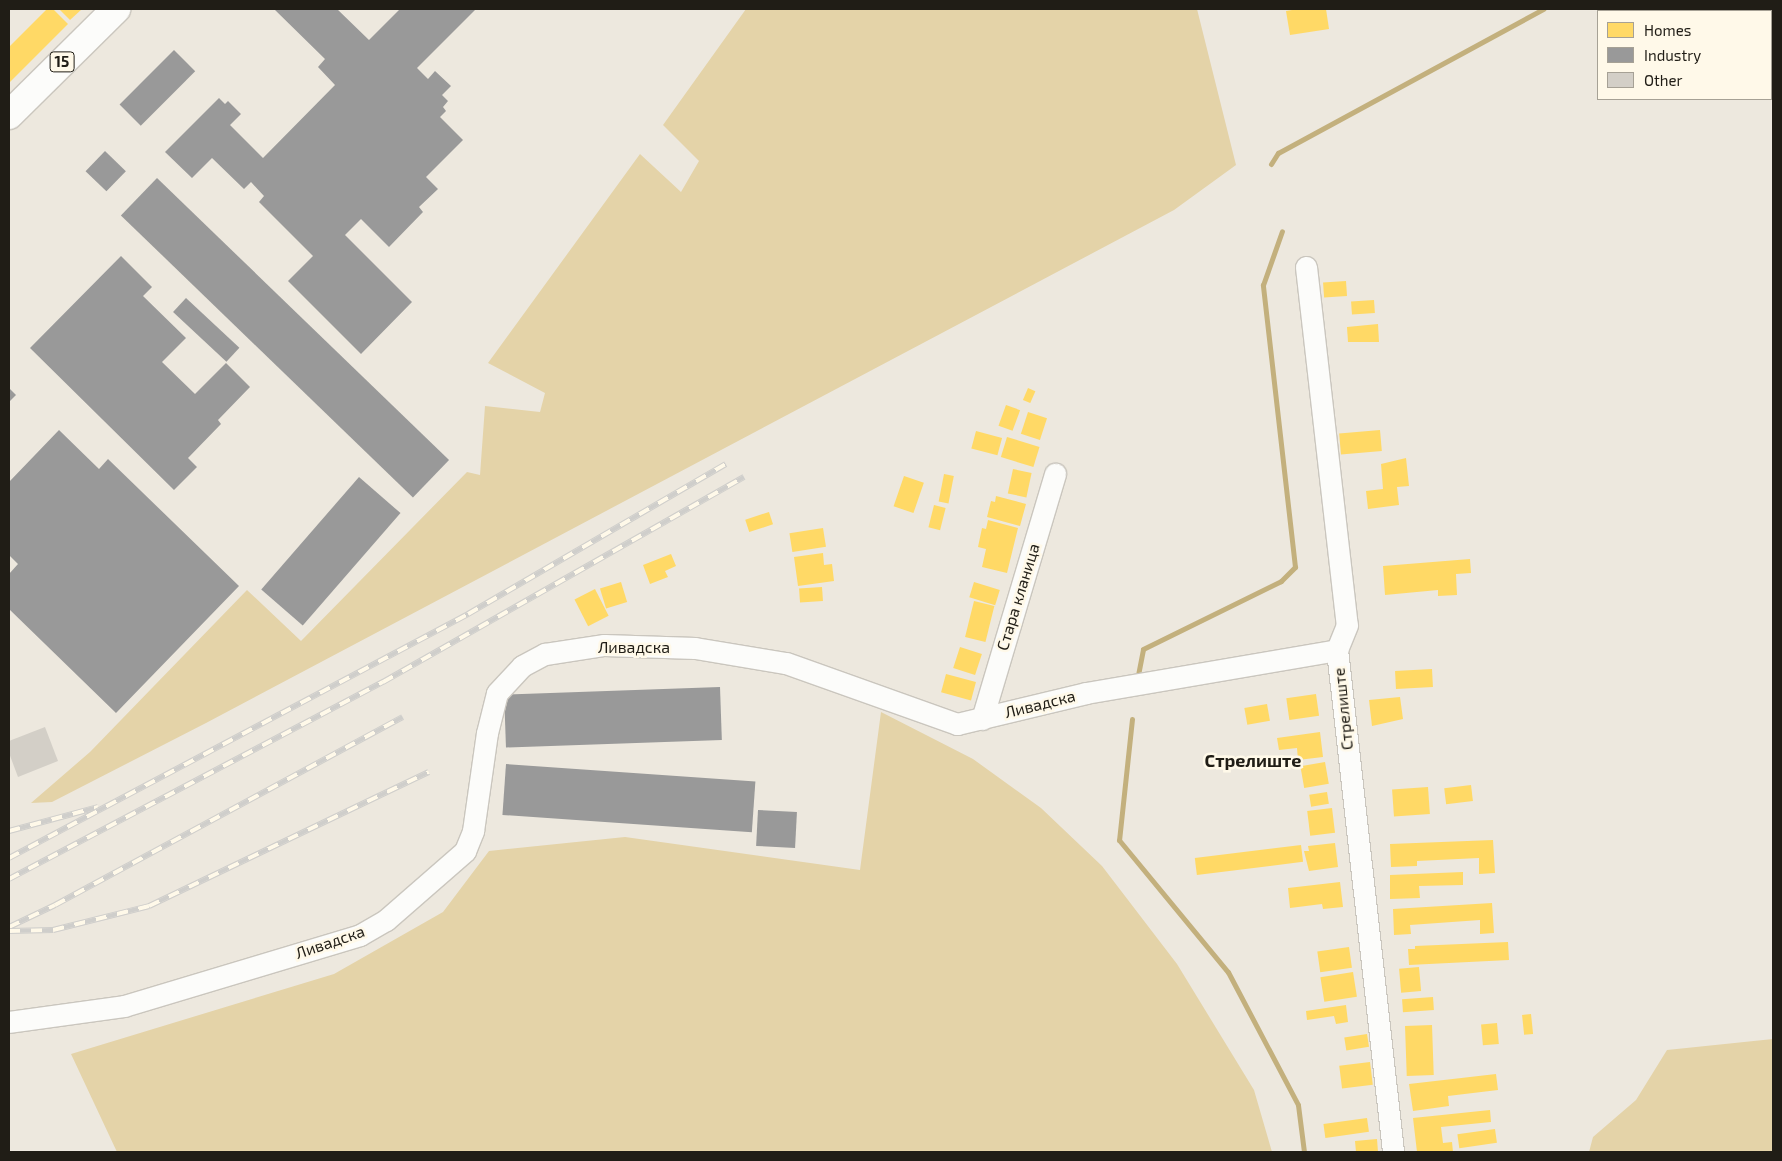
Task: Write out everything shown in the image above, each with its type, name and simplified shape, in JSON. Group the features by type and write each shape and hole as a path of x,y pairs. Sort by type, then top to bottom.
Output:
{"main road":[{"name":"15","path":"9,115 116,9"}],"street":[{"name":"Стрелиште","path":"1306,267 1347,625 1337,650 1393,1152"},
{"name":"Стара кланица","path":"982,719 1055,474"},
{"name":"Ливадска","path":"9,1022 124,1006 360,935 386,920 465,851 472,831 487,733 497,693 522,666 544,654 604,645 695,648 786,664 957,724 1086,692 1337,650"}],"shaded area":[{"path":"746,9 1197,9 1236,165 1174,210 206,723 52,802 31,803 90,752 247,590 301,641 467,472 480,475 485,406 540,412 545,393 488,363 640,154 681,192 699,161 663,125"},
{"path":"881,712 973,759 1041,808 1102,866 1177,964 1254,1090 1272,1152 117,1152 71,1054 334,974 443,912 489,851 625,837 860,870"},
{"path":"1773,1039 1773,1152 1589,1152 1593,1137 1636,1100 1667,1050"}],"building: Homes":[{"path":"47,9 53,9 68,24 9,83 9,47"},
{"path":"59,9 82,9 70,20"},
{"path":"1326,9 1329,29 1290,35 1286,11"},
{"path":"1346,281 1347,296 1324,298 1323,283"},
{"path":"1374,300 1375,313 1352,315 1351,302"},
{"path":"1378,324 1379,342 1348,342 1347,327"},
{"path":"1028,388 1035,391 1030,403 1023,400"},
{"path":"1006,405 1020,410 1013,431 998,426"},
{"path":"1028,412 1047,418 1040,440 1021,434"},
{"path":"1380,430 1382,451 1341,454 1339,434"},
{"path":"976,431 1002,438 997,455 971,448"},
{"path":"1007,437 1040,447 1033,467 1001,457"},
{"path":"1406,458 1409,486 1397,487 1399,505 1368,509 1366,491 1383,489 1381,464"},
{"path":"1013,469 1032,473 1026,497 1008,493"},
{"path":"944,474 954,476 948,503 939,501"},
{"path":"904,476 924,483 913,513 894,506"},
{"path":"996,496 1026,504 1020,526 987,517 991,501 995,502"},
{"path":"934,505 946,508 940,530 928,527"},
{"path":"769,512 773,524 749,532 745,520"},
{"path":"988,520 1018,528 1007,573 982,567 986,549 978,547 982,528 986,529"},
{"path":"823,528 826,547 792,552 789,533"},
{"path":"823,553 824,565 832,564 834,581 798,586 794,557"},
{"path":"671,554 676,566 665,571 668,577 650,584 643,565"},
{"path":"1470,559 1471,573 1456,574 1457,595 1438,596 1438,590 1385,595 1383,566"},
{"path":"621,582 627,602 606,609 600,588"},
{"path":"974,582 1000,590 995,605 969,597"},
{"path":"822,587 823,601 800,603 799,589"},
{"path":"595,589 609,616 588,626 575,599"},
{"path":"974,601 994,606 985,642 965,637"},
{"path":"960,647 982,654 975,675 953,668"},
{"path":"1432,669 1433,687 1396,689 1395,671"},
{"path":"946,674 976,682 971,700 941,692"},
{"path":"1316,694 1319,716 1289,720 1286,698"},
{"path":"1400,697 1403,719 1372,726 1369,700"},
{"path":"1267,704 1270,721 1247,725 1244,708"},
{"path":"1320,732 1323,757 1298,760 1297,748 1279,750 1277,738"},
{"path":"1325,762 1329,784 1304,788 1300,766"},
{"path":"1471,785 1473,801 1446,804 1444,788"},
{"path":"1428,787 1430,814 1394,816 1392,790"},
{"path":"1327,792 1329,804 1311,807 1309,795"},
{"path":"1332,808 1335,833 1310,836 1307,811"},
{"path":"1493,840 1495,873 1479,874 1479,858 1417,861 1417,866 1391,867 1390,844"},
{"path":"1335,843 1338,867 1309,871 1304,851 1309,851 1308,846"},
{"path":"1301,845 1303,862 1197,875 1195,858"},
{"path":"1463,872 1463,885 1419,886 1420,898 1390,899 1390,875"},
{"path":"1340,882 1343,907 1323,909 1322,904 1290,908 1288,888"},
{"path":"1492,903 1494,933 1480,934 1480,920 1410,925 1411,934 1394,935 1393,909"},
{"path":"1508,942 1509,960 1409,965 1408,949 1415,949 1415,946"},
{"path":"1349,947 1352,968 1320,972 1317,951"},
{"path":"1419,967 1421,991 1401,993 1399,969"},
{"path":"1353,972 1357,997 1324,1002 1320,977"},
{"path":"1433,997 1434,1010 1403,1012 1402,999"},
{"path":"1346,1005 1348,1022 1336,1024 1334,1016 1307,1020 1306,1011"},
{"path":"1531,1014 1533,1034 1524,1035 1522,1015"},
{"path":"1497,1023 1499,1044 1483,1045 1481,1024"},
{"path":"1432,1025 1434,1075 1407,1076 1405,1026"},
{"path":"1367,1034 1369,1047 1346,1050 1344,1038"},
{"path":"1370,1062 1373,1085 1342,1089 1339,1066"},
{"path":"1496,1074 1498,1090 1448,1096 1449,1106 1413,1111 1409,1084"},
{"path":"1490,1110 1491,1122 1441,1127 1443,1143 1452,1142 1453,1152 1417,1152 1413,1118"},
{"path":"1367,1118 1369,1132 1325,1138 1323,1124"},
{"path":"1495,1129 1497,1143 1459,1148 1457,1134"},
{"path":"1377,1139 1378,1152 1356,1152 1355,1141"}],"building: Industry":[{"path":"274,9 337,9 369,40 400,9 476,9 417,68 428,79 435,71 451,86 442,95 448,101 443,107 446,111 440,117 463,140 426,177 438,189 419,207 423,212 389,247 361,219 345,235 412,302 361,354 288,281 313,256 259,202 264,196 251,182 244,189 212,158 192,178 165,152 219,98 225,104 228,101 241,114 230,125 263,158 335,85 318,67 325,59"},
{"path":"174,50 195,71 141,126 120,104"},
{"path":"105,151 126,171 106,191 86,171"},
{"path":"157,178 449,460 413,497 121,215"},
{"path":"121,256 152,287 143,296 186,338 162,362 195,394 226,363 250,387 218,420 221,424 188,458 197,467 174,490 30,348"},
{"path":"186,298 239,348 226,362 173,312"},
{"path":"9,388 16,395 9,402"},
{"path":"59,430 99,469 108,459 239,586 116,713 9,609 9,574 18,564 9,555 9,482"},
{"path":"359,477 401,513 303,626 261,589"},
{"path":"720,687 722,740 506,748 504,695"},
{"path":"506,764 755,781 752,832 502,815"},
{"path":"758,810 797,812 795,848 756,846"}],"building: Other":[{"path":"45,727 58,761 18,777 9,753 9,741"}],"waterway":[{"path":"1271,164 1278,153 1543,9"},
{"path":"1138,675 1143,649 1281,581 1295,567 1263,285 1282,231"},
{"path":"1132,719 1119,840 1228,972 1298,1105 1304,1152"}],"railway":[{"path":"9,858 468,614 726,464"},
{"path":"9,879 383,682 744,477"},
{"path":"9,927 55,905 402,717"},
{"path":"9,931 53,930 149,906 429,772"},
{"path":"9,831 98,807"}],"district":[{"name":"Стрелиште","path":"1253,760"}]}
